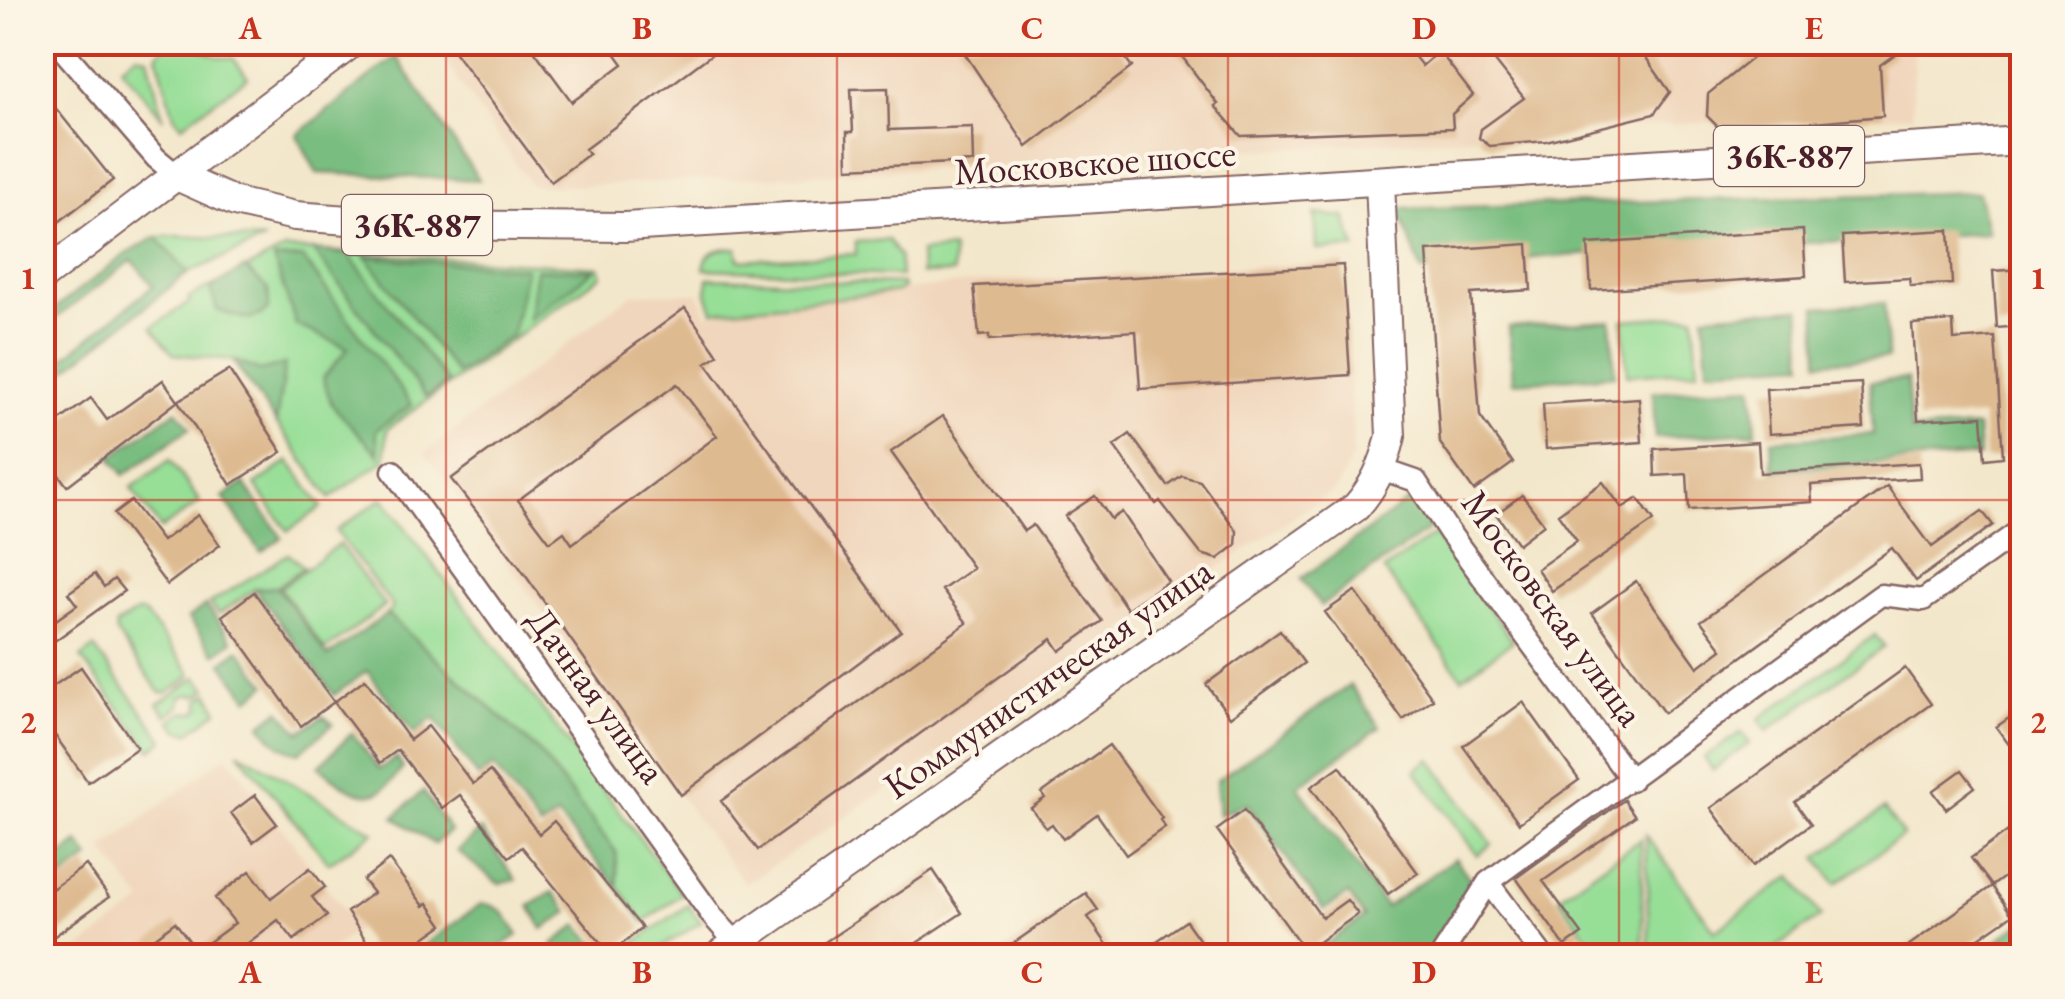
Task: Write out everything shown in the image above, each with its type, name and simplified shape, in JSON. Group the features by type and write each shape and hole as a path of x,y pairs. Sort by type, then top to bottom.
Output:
{"main road":[{"path":"42,278 352,42"},
{"name":"Московское шоссе","path":"179,177 235,202 283,214 415,225 540,228 711,224 2022,142"},
{"name":"Коммунистическая улица","path":"735,952 1356,508 1381,468 1390,436 1380,181"}],"street":[{"path":"56,42 156,158 179,177"},
{"name":"Московская улица","path":"1381,468 1416,480 1449,532 1631,780"},
{"name":"Дачная улица","path":"392,471 735,952"},
{"path":"1441,956 1488,882 1881,595 1924,600 2022,528"},
{"path":"1488,882 1542,956"}],"shaded area":[{"path":"1915,42 1912,116 1792,117 987,167 556,187 530,184 432,43"},
{"path":"1344,262 1353,440 1352,459 1336,489 745,884 425,453 632,294 699,293 706,314 983,281"},
{"path":"227,755 358,929 322,956 70,956 143,902 103,849"}],"green space":[{"path":"167,43 195,43 212,55 233,58 248,77 182,125 174,116 157,55"},
{"path":"136,54 148,57 163,118 121,67"},
{"path":"396,56 479,180 317,173 297,135"},
{"path":"1978,192 1988,233 1541,257 1422,272 1398,209"},
{"path":"1315,214 1345,217 1356,248 1317,250"},
{"path":"156,237 265,240 188,273"},
{"path":"156,237 188,273 43,388 43,375 153,286 132,260 43,328 43,318 126,254"},
{"path":"888,240 899,257 901,276 704,269 711,254 725,248 737,248 739,260 856,254 856,242"},
{"path":"286,249 599,267 602,275 387,429 385,460 330,498 232,360 173,354 152,327 190,302 188,298"},
{"path":"952,249 953,273 921,274 920,252"},
{"path":"313,250 348,254 448,383 426,397"},
{"path":"366,257 526,268 512,335 457,374"},
{"path":"303,258 412,405 376,430 379,455 332,405 323,378 348,348 296,325 274,259"},
{"path":"245,268 268,289 269,309 250,318 217,310 210,289"},
{"path":"536,269 594,270 529,319"},
{"path":"708,278 902,284 903,288 897,292 713,311 707,293"},
{"path":"1884,303 1888,358 1819,362 1816,307"},
{"path":"1800,308 1804,363 1708,369 1704,315"},
{"path":"1694,315 1698,370 1627,375 1623,320"},
{"path":"1611,320 1615,375 1513,382 1509,327"},
{"path":"233,360 260,371 285,364 276,423"},
{"path":"1907,379 1911,431 1977,427 1979,456 1773,470 1771,440 1873,434 1870,382"},
{"path":"1753,386 1756,432 1655,438 1653,392"},
{"path":"177,410 190,428 124,475 111,457"},
{"path":"170,460 200,502 161,529 131,488"},
{"path":"289,461 322,507 288,531 255,485"},
{"path":"244,483 282,538 261,552 223,497"},
{"path":"383,498 682,894 644,922 618,887 616,852 537,750 387,614 393,607 336,531"},
{"path":"1411,499 1431,528 1321,606 1301,579"},
{"path":"1435,534 1513,641 1462,678 1384,570"},
{"path":"339,544 385,606 325,650 280,588"},
{"path":"288,554 304,567 277,587 255,589 219,614 210,603"},
{"path":"277,587 328,656 387,614 537,750 616,852 618,887 557,816 540,828 493,766 478,777 434,718 414,733 367,671 334,695 255,589"},
{"path":"206,605 233,641 215,654 188,618"},
{"path":"138,612 144,613 190,672 190,677 166,693 160,692 116,633 116,625"},
{"path":"1875,635 1884,647 1767,731 1759,719"},
{"path":"94,648 164,740 151,750 81,658"},
{"path":"239,649 267,685 249,699 222,663"},
{"path":"197,677 207,689 197,696 181,697 180,706 167,716 158,704"},
{"path":"1350,685 1380,727 1298,786 1386,907 1455,858 1473,883 1437,945 1425,956 1332,956 1323,946 1364,917 1348,894 1324,910 1247,804 1219,815 1216,781"},
{"path":"209,693 218,711 189,733 178,730 171,721 182,713 196,712 201,706 199,700"},
{"path":"280,710 300,732 323,716 333,724 299,753 277,743 261,725"},
{"path":"1742,732 1750,743 1713,770 1704,758"},
{"path":"352,733 379,769 397,757 403,768 379,792 355,791 319,766"},
{"path":"238,751 374,832 329,863"},
{"path":"1431,759 1492,844 1477,855 1415,770"},
{"path":"423,791 450,831 434,844 394,817"},
{"path":"1884,809 1903,835 1836,884 1817,858"},
{"path":"481,830 516,880 499,884 457,851"},
{"path":"1646,835 1715,931 1792,876 1821,916 1764,956 1649,956"},
{"path":"1641,839 1643,956 1601,956 1559,897"},
{"path":"79,843 90,858 58,882 47,866"},
{"path":"553,892 569,912 543,929 530,906"},
{"path":"481,904 499,909 518,935 487,956 409,956"},
{"path":"688,905 701,922 648,956 616,956"},
{"path":"2022,923 2022,956 1975,956"},
{"path":"578,925 607,956 565,956 553,944"}],"building":[{"path":"447,42 528,42 572,102 623,64 607,42 728,42 585,149 589,154 551,182"},
{"path":"957,42 1114,42 1132,67 1027,147"},
{"path":"1171,42 1403,42 1422,66 1439,51 1473,95 1452,114 1453,128 1241,136"},
{"path":"1500,42 1635,42 1670,92 1654,114 1546,141 1490,146 1479,138 1481,129 1524,98 1488,52"},
{"path":"1772,42 1885,42 1894,55 1880,65 1883,116 1731,129 1717,126 1707,116 1708,94"},
{"path":"888,88 889,130 972,127 973,162 848,168 847,132 853,132 851,89"},
{"path":"42,91 113,180 42,235"},
{"path":"1803,230 1806,276 1591,290 1588,244"},
{"path":"1949,230 1952,284 1910,286 1909,278 1845,282 1842,236"},
{"path":"1528,244 1531,290 1471,294 1480,416 1513,463 1474,491 1440,443 1427,251"},
{"path":"1343,265 1350,375 1140,389 1136,331 989,340 989,335 979,336 974,286"},
{"path":"2022,269 2022,326 1997,328 1993,271"},
{"path":"685,308 718,355 706,363 901,631 681,795 518,565 451,479","holes":["677,384 717,436 572,544 564,532 550,542 518,500"]},
{"path":"1953,321 1954,340 1995,337 2003,457 1985,459 1982,416 1918,420 1912,324"},
{"path":"229,370 282,452 231,485 178,401"},
{"path":"163,380 178,401 67,486 42,452 42,433 91,398 107,420"},
{"path":"1861,383 1864,428 1769,434 1766,389"},
{"path":"1639,398 1642,442 1546,449 1543,404"},
{"path":"943,416 1024,531 1033,525 1102,621 1060,651 1052,639 758,850 721,801 967,623 942,590 973,568 891,452"},
{"path":"1130,434 1168,486 1182,476 1200,481 1237,531 1236,545 1218,559 1201,554 1160,501 1156,504 1114,446"},
{"path":"1758,442 1760,473 1919,463 1920,478 1811,485 1812,502 1689,510 1687,474 1655,476 1654,449"},
{"path":"1603,482 1622,508 1638,498 1654,521 1552,591 1537,569 1577,541 1558,514"},
{"path":"1887,486 1932,547 1982,511 1993,525 1916,581 1892,548 1664,713 1592,613 1636,581 1698,667 1722,649 1701,621"},
{"path":"1522,495 1544,524 1518,544 1496,514"},
{"path":"1095,496 1111,519 1122,512 1168,581 1127,609 1065,516"},
{"path":"131,501 162,541 198,515 220,545 167,585 114,514"},
{"path":"95,574 104,587 114,579 124,591 42,650 42,630 77,605 68,593"},
{"path":"1355,591 1433,699 1403,720 1325,612"},
{"path":"254,592 334,702 301,726 222,616"},
{"path":"1280,630 1304,663 1230,717 1206,684"},
{"path":"81,667 137,748 88,782 42,717 42,694"},
{"path":"1905,668 1931,704 1795,802 1811,824 1753,866 1711,808"},
{"path":"365,679 410,740 428,726 473,784 490,771 539,834 554,821 642,928 610,954 522,847 509,857 460,795 442,808 398,750 380,763 334,702"},
{"path":"1523,702 1579,780 1519,823 1463,746"},
{"path":"2012,716 2022,731 2022,743 2013,750 1996,727"},
{"path":"1109,745 1165,827 1126,855 1097,814 1063,839 1052,824 1046,828 1031,808 1045,798 1042,793"},
{"path":"1340,766 1418,873 1388,894 1311,787"},
{"path":"1962,770 1975,787 1946,809 1933,791"},
{"path":"255,795 277,824 253,842 231,813"},
{"path":"1624,800 1635,816 1543,881 1582,934 1565,946 1516,878"},
{"path":"1244,810 1322,918 1347,900 1358,914 1317,943 1327,956 1309,956 1217,830"},
{"path":"2022,821 2022,864 1992,886 1971,858"},
{"path":"389,860 443,925 399,956 354,956 369,945 347,912 373,893 363,880"},
{"path":"86,865 109,897 42,945 42,896"},
{"path":"310,868 325,887 312,897 327,916 294,940 278,920 248,943 258,956 153,956 144,946 175,922 197,951 235,923 215,898 250,871 271,898"},
{"path":"933,870 962,913 897,956 804,956"},
{"path":"1992,886 2012,915 1953,956 1894,956"},
{"path":"1086,893 1098,910 1088,917 1115,956 995,956"},
{"path":"1186,921 1211,956 1135,956"}]}
